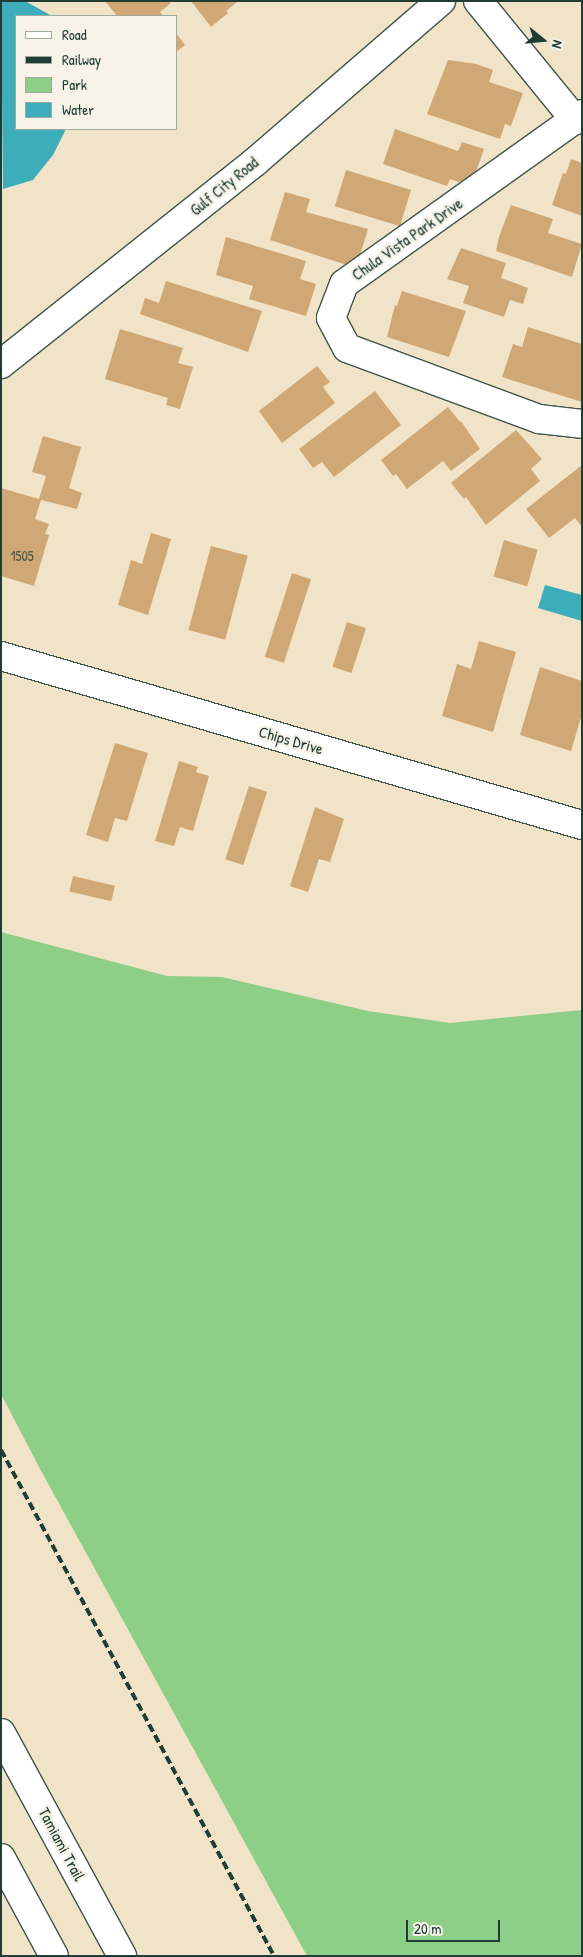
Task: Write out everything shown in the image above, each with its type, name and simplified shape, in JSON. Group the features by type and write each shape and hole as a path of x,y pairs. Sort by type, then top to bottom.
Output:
{"street":[{"name":"Gulf City Road","path":"1,364 255,162 441,1"},
{"path":"478,1 578,117"},
{"name":"Chula Vista Park Drive","path":"578,117 344,284 331,318 347,348 539,419 582,424"},
{"name":"Chips Drive","path":"1,656 582,825"},
{"name":"Tamiami Trail","path":"1,1732 122,1956"},
{"path":"1,1858 54,1956"}],"green space":[{"path":"1,932 167,976 222,977 368,1011 450,1023 582,1010 582,1956 307,1956 39,1467 1,1394"}],"water":[{"path":"1,1 25,1 50,15 15,15 15,130 66,130 53,155 33,180 3,189"},
{"path":"545,585 582,595 582,621 538,608"}],"building":[{"path":"105,1 169,1 171,3 160,12 162,15 116,15"},
{"path":"191,1 238,1 226,11 228,13 211,27"},
{"path":"178,36 185,45 178,50"},
{"path":"448,60 476,64 493,70 489,82 523,93 511,126 505,124 500,139 427,114"},
{"path":"395,129 458,151 462,142 484,149 471,186 450,179 447,186 383,164"},
{"path":"571,159 582,163 582,216 552,205 563,173 566,174"},
{"path":"346,170 411,190 400,226 335,206"},
{"path":"285,192 310,199 306,212 368,229 356,268 270,240"},
{"path":"511,205 553,219 548,233 582,244 572,277 496,251"},
{"path":"226,237 306,261 300,279 316,284 306,316 249,299 253,286 216,275"},
{"path":"461,248 506,263 501,278 528,288 523,304 510,300 504,317 463,303 469,286 447,279"},
{"path":"166,281 262,311 248,352 140,314 145,298 159,303"},
{"path":"402,291 466,311 449,357 387,337 395,305 397,306"},
{"path":"528,327 582,344 582,402 502,377 513,344 522,347"},
{"path":"120,329 183,348 178,363 193,367 180,409 166,405 168,398 105,379"},
{"path":"317,366 330,382 323,387 335,403 282,443 259,411"},
{"path":"375,391 401,425 334,477 322,462 313,468 299,449"},
{"path":"448,407 461,421 480,449 451,471 443,461 407,489 396,474 393,476 381,460"},
{"path":"516,430 542,459 531,469 540,481 486,525 466,497 464,499 451,483"},
{"path":"43,436 81,447 69,488 82,493 77,509 41,500 35,519 49,524 45,534 49,535 34,586 1,576 1,488 39,499 46,476 32,472"},
{"path":"582,465 582,527 575,518 549,538 526,509"},
{"path":"151,533 171,539 148,615 118,605 131,560 142,564"},
{"path":"504,540 538,550 527,586 494,577"},
{"path":"211,546 248,556 225,640 188,630"},
{"path":"292,573 311,579 284,663 265,657"},
{"path":"347,622 366,628 351,673 332,667"},
{"path":"479,641 516,652 493,732 442,716 457,664 471,669"},
{"path":"540,667 582,681 582,714 571,751 520,735"},
{"path":"115,743 148,753 127,821 115,818 108,842 86,835"},
{"path":"179,761 198,767 196,772 209,776 193,831 180,827 174,846 155,841"},
{"path":"249,786 267,792 243,865 225,859"},
{"path":"315,807 344,819 330,862 319,859 308,892 290,886"},
{"path":"73,876 115,886 111,901 69,892"}],"railway":[{"path":"1,1450 274,1956"}]}
